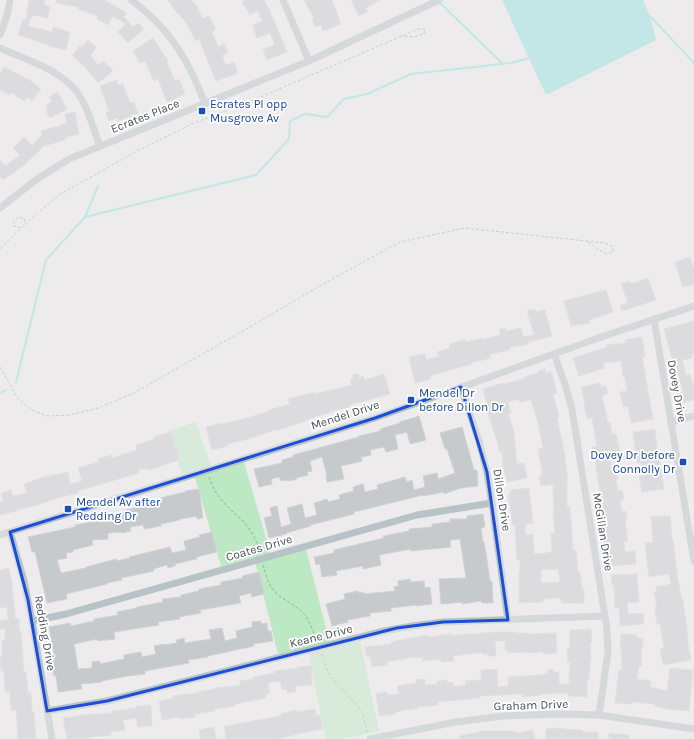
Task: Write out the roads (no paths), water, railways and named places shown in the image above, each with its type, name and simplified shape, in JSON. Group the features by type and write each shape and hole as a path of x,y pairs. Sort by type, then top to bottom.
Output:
{"street":[{"path":"0,35 7,16 10,0"},
{"path":"131,0 147,13 168,34 190,69 205,103"},
{"path":"283,0 309,61"},
{"name":"Ecrates Place","path":"0,208 50,171 69,159 309,61 439,0"},
{"path":"0,48 50,70 68,82 82,99 100,146"},
{"name":"Mendel Drive","path":"0,536 375,418 694,306"},
{"name":"Dovey Drive","path":"654,319 694,562"},
{"name":"McGillan Drive","path":"554,354 572,409 607,629 608,652 599,715"},
{"name":"Dillon Drive","path":"461,387 484,456 508,620"},
{"path":"671,422 694,416"},
{"name":"Coates Drive","path":"32,620 66,614 417,515 492,503"},
{"path":"686,511 694,510"},
{"name":"Redding Drive","path":"10,532 24,581 32,620 52,739"},
{"name":"Keane Drive","path":"47,711 107,701 384,631 412,626 443,622 605,616"},
{"name":"Graham Drive","path":"369,736 396,736 456,722 503,716 560,714 599,715 694,729"}],"water":[{"path":"502,0 643,0 650,16 656,40 546,95"}],"waterway":[{"path":"439,2 502,63"},
{"path":"648,16 650,16 694,63"},
{"path":"16,382 46,260 85,217 256,175 289,139 290,121 305,114 327,117 344,99 367,94 411,74 511,63 530,58"},
{"path":"85,217 98,186"},
{"path":"0,393 6,390"}],"place":[{"name":"Ecrates Pl opp Musgrove Av","path":"202,111"},
{"name":"Mendel Dr before Dillon Dr","path":"411,400"},
{"name":"Dovey Dr before Connolly Dr","path":"683,462"},
{"name":"Mendel Av after Redding Dr","path":"68,509"}]}
